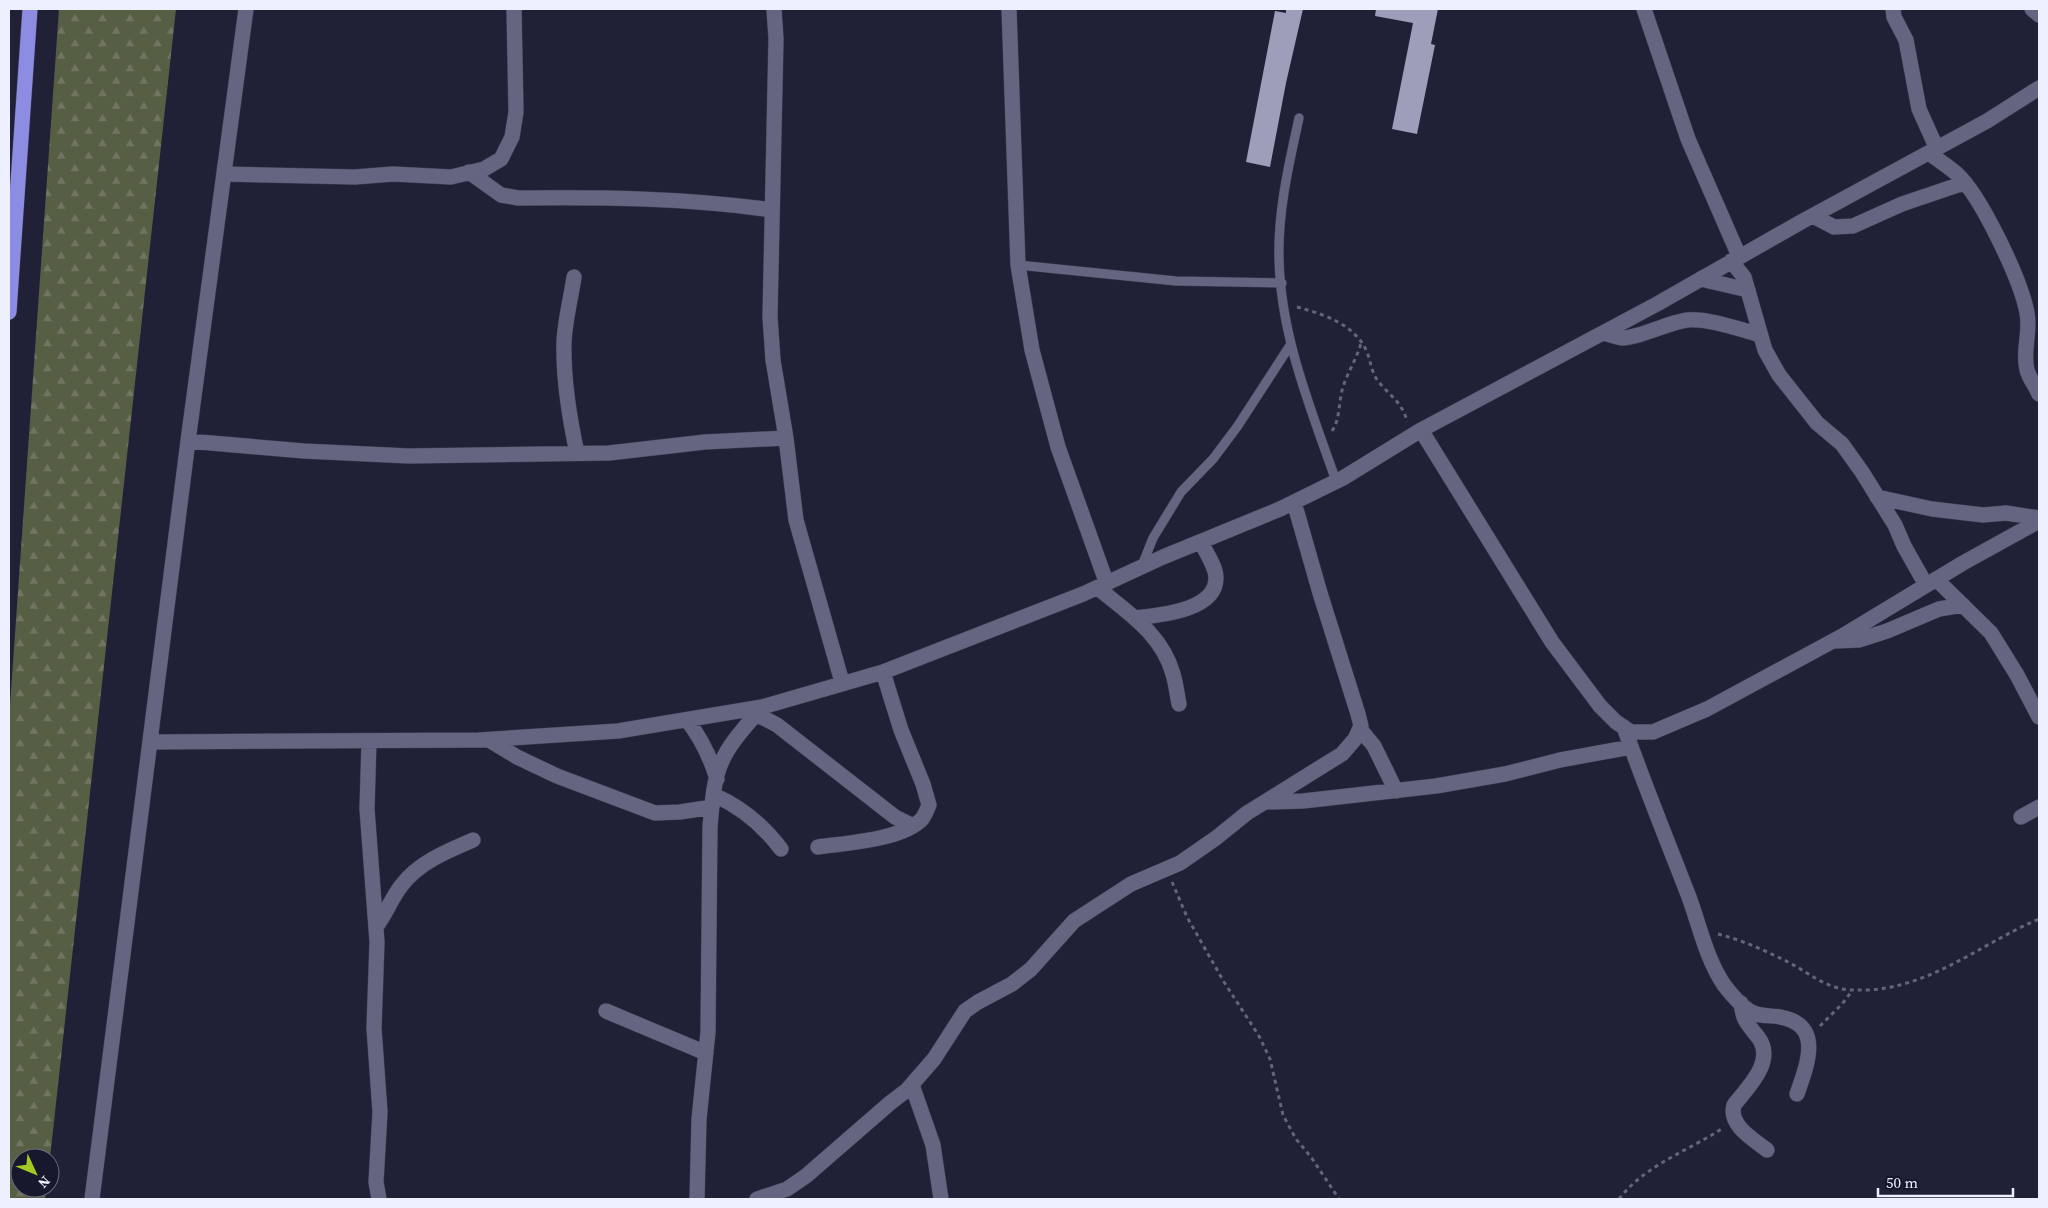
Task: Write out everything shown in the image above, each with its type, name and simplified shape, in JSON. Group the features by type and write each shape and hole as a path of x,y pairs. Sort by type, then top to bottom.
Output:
{"highway":[{"path":"9,312 30,9"}],"street":[{"path":"92,1199 188,441 246,9"},
{"path":"224,174 355,177 392,174 451,177 484,169 501,159 512,138 516,112 514,9"},
{"path":"774,9 776,39 771,326 773,360 786,438 796,520 842,682"},
{"path":"1009,9 1018,265 1032,350 1058,447 1102,586 1147,628 1163,650 1173,673 1179,704"},
{"path":"1644,9 1688,139 1748,290 1765,350 1779,375 1817,423 1842,444 1896,525 1904,546 1931,582 1963,605 1991,633 2017,675 2039,717"},
{"path":"1893,9 1894,17 1906,40 1911,76 1919,109 1933,151 1958,174 1974,196 1996,234 2033,318 2028,333 2027,371 2039,394"},
{"path":"2032,9 2039,15"},
{"path":"151,742 489,740 618,731 759,710 842,682 882,672 1102,586 1294,502 1336,481 1415,433 1604,333 1933,151 2039,88"},
{"path":"469,172 501,195 518,198 650,198 727,204 772,210"},
{"path":"1813,216 1834,227 1853,226 1902,204 1964,183"},
{"path":"574,277 564,340 564,374 567,408 577,453"},
{"path":"1702,278 1748,290"},
{"path":"1604,333 1621,338 1634,336 1654,328 1688,320 1715,324 1760,335"},
{"path":"1415,433 1552,642 1600,706 1631,732 1653,732 1707,709 1831,642 2039,519"},
{"path":"188,441 409,456 609,453 705,442 786,438"},
{"path":"1877,497 1948,511 1983,515 2006,513 2039,519"},
{"path":"757,1199 787,1190 806,1176 912,1085 934,1059 965,1011 1012,984 1031,969 1074,921 1131,884 1180,864 1247,813 1342,754 1355,739 1361,726 1358,714 1294,502"},
{"path":"1135,618 1177,611 1194,606 1212,592 1216,579 1215,569 1201,542"},
{"path":"1831,642 1859,640 1887,631 1939,608 1963,605"},
{"path":"818,847 877,839 913,826 922,819 929,805 882,672"},
{"path":"759,710 887,812 913,826"},
{"path":"697,1199 699,1119 706,1053 710,936 710,827 713,801 722,761 735,740 759,710"},
{"path":"687,720 703,742 710,756 717,779"},
{"path":"1624,727 1706,950 1724,984 1746,1009 1755,1014 1782,1017 1800,1025 1808,1036 1810,1048 1797,1094"},
{"path":"1360,729 1374,746 1396,791"},
{"path":"489,740 517,757 557,776 655,812 680,812 713,801 730,802 758,822 782,849"},
{"path":"369,742 367,809 376,927 374,1028 380,1112 376,1182 378,1199"},
{"path":"1266,802 1302,801 1396,791 1505,774 1560,760 1631,747"},
{"path":"2020,817 2039,807"},
{"path":"376,927 401,885 415,871 451,849 473,840"},
{"path":"1740,1003 1742,1017 1759,1038 1764,1051 1760,1073 1734,1105 1732,1111 1734,1121 1742,1130 1767,1150"},
{"path":"606,1011 706,1053"},
{"path":"912,1085 932,1145 941,1199"}],"lane":[{"path":"1299,118 1282,196 1279,258 1287,330 1336,481"},
{"path":"1018,265 1176,281 1282,284"},
{"path":"1140,568 1153,538 1175,500 1213,458 1237,427 1291,344"}],"path":[{"path":"1284,304 1321,314 1345,326 1361,342 1367,352 1373,374 1395,399 1415,433"},
{"path":"1322,442 1336,425 1344,385 1354,364 1361,342"},
{"path":"1168,868 1187,917 1224,982 1259,1036 1270,1059 1283,1115 1296,1139 1311,1157 1339,1199"},
{"path":"1700,930 1726,936 1752,946 1789,962 1824,983 1852,991 1902,985 1936,973 2020,928 2039,920"},
{"path":"1808,1036 1842,1004 1852,991"},
{"path":"1619,1199 1630,1185 1646,1172 1734,1121"}],"green space":[{"path":"59,9 176,9 51,1148 10,1148 10,1198 45,1199 9,1199 9,719"}],"building":[{"path":"1286,9 1303,9 1286,83 1270,167 1246,162 1275,11 1286,13"},
{"path":"1376,9 1438,9 1431,44 1435,45 1417,134 1392,129 1413,23 1375,16"}]}
